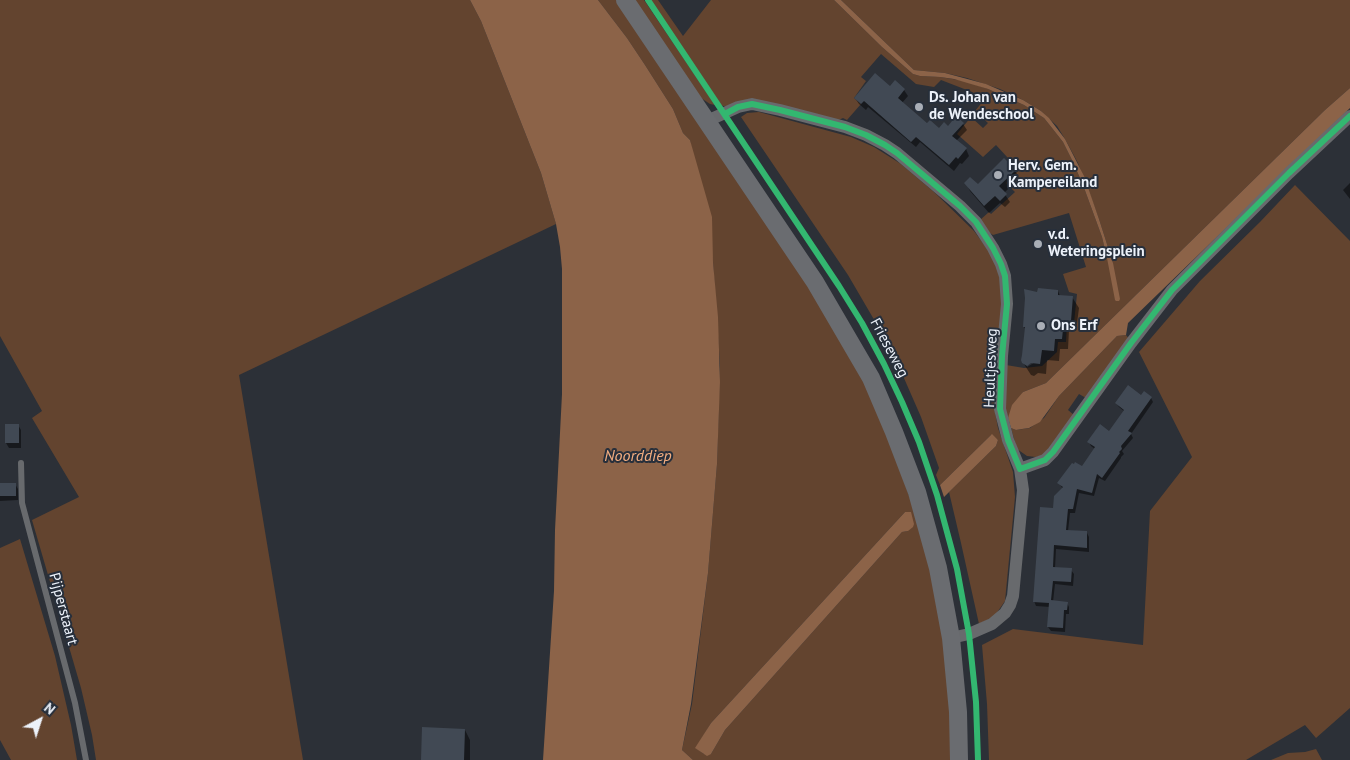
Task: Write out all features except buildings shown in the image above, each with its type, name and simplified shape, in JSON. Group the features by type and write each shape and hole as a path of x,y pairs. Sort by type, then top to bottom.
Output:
{"main road":[{"name":"Frieseweg","path":"625,0 815,282 871,378 917,492 938,568 951,638 958,712 959,760"}],"street":[{"name":"Heultjesweg","path":"707,122 738,107 752,104 836,125 866,135 897,153 960,206 976,222 1001,264 1005,276 1006,304 1000,408 1008,440 1020,469 1024,490 1013,596 1010,605 992,624 969,634 951,638"},
{"path":"1020,469 1045,460 1053,452 1146,322 1172,290 1350,116"}],"lane":[{"name":"Pijperstaart","path":"21,463 22,502 75,703 86,760"}],"shaded area":[{"path":"0,0 470,0 481,21 541,173 556,224 239,375 303,760 96,760 81,688 32,520 79,497 32,418 42,411 0,336"},
{"path":"598,0 618,0 782,242 845,345 879,411 921,529 944,631 956,760 693,760 682,750 692,704 708,573 717,464 720,365 713,262 690,140 683,133 673,109 627,38","holes":["905,512 908,531 902,532 725,730 711,754 704,754 696,748 711,723"]},
{"path":"634,0 644,0 715,105 698,96"},
{"path":"650,0 658,0 683,36 711,0 834,0 913,74 965,81 1024,105 1044,118 1063,142 1083,185 1102,237 1107,258 1113,263 1078,163 1057,126 1041,111 1000,89 945,73 914,70 841,0 1350,0 1350,88 1325,110 1046,383 1023,392 1008,418 1003,399 1006,365 1024,368 1042,366 1057,352 1058,342 1066,342 1067,323 1074,323 1077,294 1069,292 1063,274 1086,267 1069,213 993,235 980,220 989,212 991,214 1015,192 1006,183 1019,170 996,145 983,157 957,134 971,117 983,128 988,123 975,111 983,101 972,92 941,80 934,87 916,84 881,54 861,77 866,81 854,98 861,104 847,120 843,118 834,122 827,119 723,106"},
{"path":"759,112 851,137 874,147 901,164 934,192 974,231 995,261 1002,286 994,407 998,428 1013,472 1015,497 1005,601 994,617 979,624 949,492 996,446 998,440 991,435 940,485 936,475 939,468 921,417 883,335 848,275 741,117 747,113"},
{"path":"1295,185 1350,241 1350,708 1316,738 1305,725 1246,760 989,760 982,645 1013,629 1143,645 1150,511 1192,457 1139,352 1200,281"},
{"path":"1126,335 1130,340 1086,398 1079,394 1068,410 1074,415 1044,455 1036,457 1027,456 1017,449 1011,428 1016,430 1030,428 1044,418 1059,396 1117,336"},
{"path":"20,539 55,656 77,760 11,760 0,740 0,548"},
{"path":"1316,749 1322,760 1271,760 1288,753"}],"water":[{"name":"Noorddiep","path":"470,0 598,0 645,65 673,109 683,133 690,140 712,217 720,382 717,464 708,573 691,704 682,750 693,760 543,760 554,591 562,394 562,269 560,247 556,224 541,173 481,21"},
{"path":"834,0 841,0 914,70 945,73 986,84 1023,100 1049,118 1065,139 1084,176 1113,263 1119,301 1115,300 1102,237 1083,185 1063,142 1044,118 1024,105 988,89 954,79 913,74"},
{"path":"1350,88 1350,108 1128,323 1126,335 1117,336 1059,396 1040,422 1029,428 1016,430 1011,428 1008,418 1012,405 1023,392 1046,383 1325,110"},
{"path":"992,434 998,440 996,446 944,497 940,485"},
{"path":"905,512 911,512 913,527 908,531 902,532 725,730 711,754 707,756 695,748 711,723"}],"cycle path":[{"path":"648,0 839,286 862,323 902,402 919,442 937,495 957,569 969,634 976,702 978,760"},
{"path":"725,114 738,107 752,104 845,127 866,135 897,153 960,206 976,222 993,248 1005,276 1007,304 1002,356 1000,409 1008,440 1020,469 1045,460 1053,452 1131,343 1172,290 1289,173 1350,116"}],"place":[{"name":"Ds. Johan van de Wendeschool","path":"919,107"},
{"name":"Herv. Gem. Kampereiland","path":"998,175"},
{"name":"v.d. Weteringsplein","path":"1038,244"},
{"name":"Ons Erf","path":"1041,326"}]}
